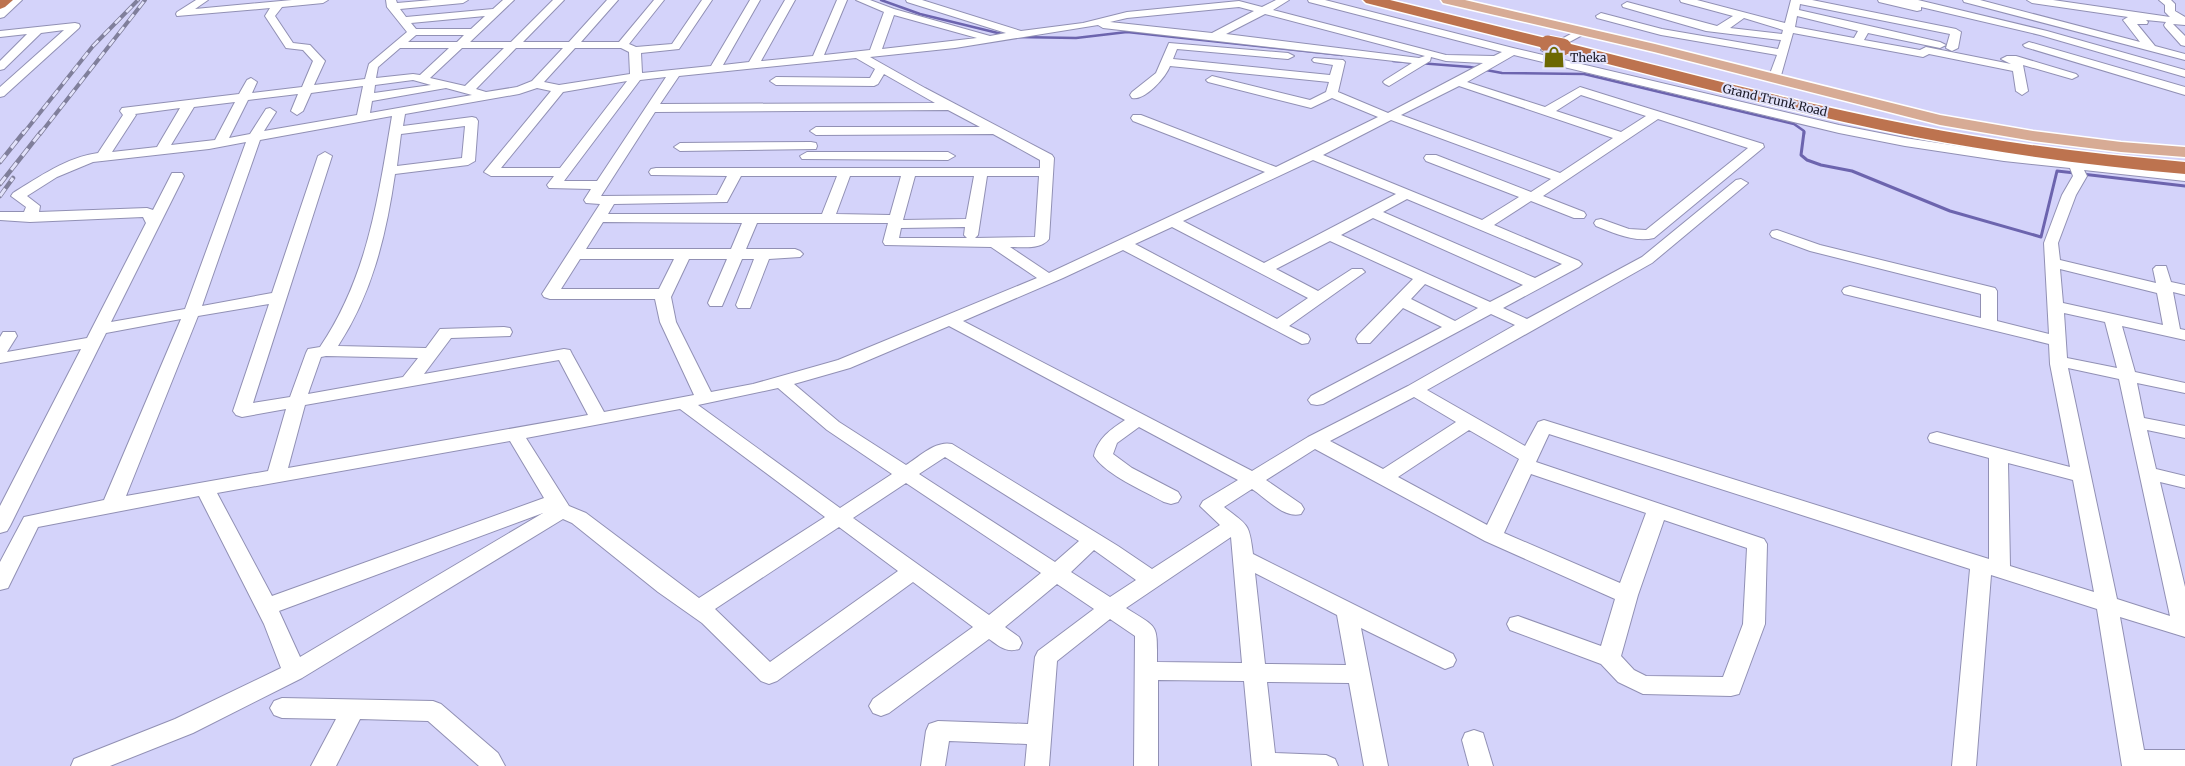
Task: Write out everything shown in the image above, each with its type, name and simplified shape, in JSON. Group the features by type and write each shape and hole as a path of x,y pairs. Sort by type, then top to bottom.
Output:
{"highway":[{"path":"0,4 5,0"},
{"name":"Grand Trunk Road","path":"1371,0 1564,41 1739,92 1877,124 1980,143 2093,160 2185,168"},
{"name":"Grand Trunk Road","path":"1394,0 1881,117 1980,135 2087,150 2185,160"}],"main road":[{"path":"1448,0 1564,41 1655,48 1940,120 2034,136 2121,147 2185,152"}],"street":[{"path":"0,15 17,0"},
{"path":"204,0 181,14 323,0"},
{"path":"254,7 264,0"},
{"path":"413,32 402,21 392,4 463,0"},
{"path":"422,79 509,0"},
{"path":"468,90 559,0"},
{"path":"536,84 613,0"},
{"path":"622,45 659,0"},
{"path":"397,45 622,45 635,50 674,47 707,0"},
{"path":"818,58 842,0"},
{"path":"862,0 890,11 997,38"},
{"path":"911,0 1017,34"},
{"path":"1214,36 1284,0"},
{"path":"1313,0 1512,51 1838,129 2078,171 2185,178"},
{"path":"1728,23 1640,0 1601,16 1666,33 1783,53"},
{"path":"1685,0 1740,10"},
{"path":"1726,0 1743,14 1789,35"},
{"path":"1774,79 1789,35 1796,0 1956,32 1952,48"},
{"path":"1883,0 1991,26 1994,21"},
{"path":"1905,0 2043,33 2185,74"},
{"path":"1968,0 2004,5 2045,20 2185,57"},
{"path":"2033,0 2067,3 2185,22"},
{"path":"2106,0 2112,3 2170,12 2185,22"},
{"path":"2164,0 2170,4 2170,12"},
{"path":"279,4 270,16 290,46 306,47 319,61 297,111"},
{"path":"30,218 33,206 18,196 52,174 90,158 220,142 488,95 536,84 559,89 636,77 955,45 1091,24 1127,15 1193,4 1239,4 1422,61"},
{"path":"714,70 755,5"},
{"path":"752,66 784,5"},
{"path":"1627,5 1679,21 1719,30 1858,42 1928,61 2019,75 2072,76"},
{"path":"1719,30 1740,10"},
{"path":"874,53 890,11"},
{"path":"402,21 496,12"},
{"path":"1793,12 2003,59 2019,75"},
{"path":"2003,59 2029,45 2043,33 2045,20"},
{"path":"2151,48 2128,20 2185,26"},
{"path":"1091,24 1214,36 1235,44 1339,62 1332,94"},
{"path":"2169,25 2185,43"},
{"path":"0,34 75,26 0,94"},
{"path":"1858,42 1864,29"},
{"path":"0,67 38,30"},
{"path":"364,116 373,66 413,32 474,32"},
{"path":"1655,48 1666,33"},
{"path":"1537,57 1564,41"},
{"path":"1136,95 1161,75 1173,45 1235,44 1422,61 1446,58 1487,65"},
{"path":"2029,45 2185,91"},
{"path":"1825,48 1884,58 1882,50"},
{"path":"600,186 554,186 636,77 635,50"},
{"path":"1928,61 1926,50 2019,75"},
{"path":"0,527 112,505 705,399 781,382 844,364 1048,279 1277,172 1457,82 1512,51"},
{"path":"859,55 950,107 1047,158 1042,239 1035,242 890,242 909,172"},
{"path":"1389,82 1422,61"},
{"path":"770,94 785,62"},
{"path":"1166,62 1336,79"},
{"path":"874,82 881,68"},
{"path":"674,74 591,200 722,199 736,172"},
{"path":"103,156 130,115 126,112 413,77 488,95"},
{"path":"1212,80 1311,104 1332,94 1561,178"},
{"path":"220,142 251,82"},
{"path":"652,108 874,82 905,82"},
{"path":"1457,82 1623,137"},
{"path":"366,98 451,86"},
{"path":"559,89 491,172 565,172"},
{"path":"1546,112 1580,91 1758,147 1648,235 1627,233 1601,223"},
{"path":"770,94 825,108 950,107"},
{"path":"162,150 189,104"},
{"path":"801,172 825,108"},
{"path":"326,351 353,307 367,272 399,110"},
{"path":"112,505 192,312 255,136 270,112"},
{"path":"1483,226 1561,178 1656,115"},
{"path":"1137,118 1277,172"},
{"path":"388,171 468,161 472,121 395,131"},
{"path":"816,131 995,131"},
{"path":"944,172 954,131"},
{"path":"1468,144 1436,160 1580,215"},
{"path":"680,147 948,156"},
{"path":"1313,155 1574,264 1317,400"},
{"path":"325,156 242,411 564,354 599,419"},
{"path":"2078,171 2051,243 2059,361 2107,604 2133,763 2185,761"},
{"path":"656,172 1046,172"},
{"path":"827,219 845,172"},
{"path":"970,242 981,172"},
{"path":"0,527 177,176"},
{"path":"1326,766 1264,765 1240,530 1210,506 1315,441 1414,390 1647,260 1741,183"},
{"path":"1265,269 1406,194"},
{"path":"610,200 550,294 665,294"},
{"path":"716,304 734,254 754,218 764,208 763,203"},
{"path":"0,216 30,218 147,212 153,222"},
{"path":"1371,212 1536,284"},
{"path":"598,218 754,218 973,223"},
{"path":"1172,221 1319,298"},
{"path":"1777,234 1815,248 1989,291 1990,325"},
{"path":"1328,235 1528,325"},
{"path":"994,242 1048,279"},
{"path":"1123,244 1279,325 1302,339"},
{"path":"575,254 795,254"},
{"path":"684,254 663,297 668,322 705,399"},
{"path":"744,305 763,254"},
{"path":"2053,263 2165,288 2185,290"},
{"path":"2056,306 2178,334 2161,269"},
{"path":"1279,325 1358,272"},
{"path":"1364,338 1422,278"},
{"path":"1850,291 2058,341"},
{"path":"0,358 192,312 279,297"},
{"path":"1400,300 1455,327"},
{"path":"2112,319 2127,375 2136,422 2185,629"},
{"path":"951,320 1252,480 1294,509"},
{"path":"409,381 446,333 504,332"},
{"path":"276,476 297,401 314,354 326,351 431,353"},
{"path":"2059,361 2185,388"},
{"path":"781,382 833,426 1146,632 1146,766"},
{"path":"1414,390 1469,422 1526,461 1657,510 1757,544 1754,624 1732,687 1643,685 1626,676 1609,658 1518,624"},
{"path":"683,403 1011,643"},
{"path":"1138,420 1107,442 1103,450 1103,456 1125,472 1171,497"},
{"path":"1383,478 1469,422"},
{"path":"2136,422 2185,432"},
{"path":"1492,536 1544,426 2185,629"},
{"path":"515,434 560,506 579,518 710,618 769,675 913,571"},
{"path":"1937,438 2082,476"},
{"path":"1315,441 1492,536 1626,595"},
{"path":"704,606 945,448 1093,540 1152,580"},
{"path":"1964,766 1990,567 1998,454"},
{"path":"2148,473 2185,482"},
{"path":"205,489 266,607 294,672"},
{"path":"266,607 560,506"},
{"path":"83,766 184,726 294,672 560,506"},
{"path":"1609,658 1626,595 1657,510"},
{"path":"0,582 31,522"},
{"path":"1037,766 1046,656 1110,608 1234,525"},
{"path":"881,706 991,628 1093,540"},
{"path":"1243,558 1445,660"},
{"path":"1347,610 1376,766"},
{"path":"1146,671 1358,674"},
{"path":"282,708 433,711 489,764"},
{"path":"323,766 353,710"},
{"path":"933,766 938,731 1039,734"},
{"path":"1474,740 1481,766"}],"waterway":[{"path":"881,0 920,14 1006,35"},
{"path":"1015,37 1076,38 1127,32 1342,55"},
{"path":"1393,61 1470,67 1502,73 1584,74 1794,124 1804,132"},
{"path":"1804,132 1801,155 1807,160 1821,165 1852,171 1950,211 2041,237 2057,171 2075,173"},
{"path":"2082,174 2185,186"}],"railway":[{"path":"23,134 93,46 138,0"},
{"path":"40,134 145,0"},
{"path":"0,162 24,132"},
{"path":"0,184 41,132"},
{"path":"0,196 13,178"}],"place":[{"name":"Theka","path":"1554,57"}]}
